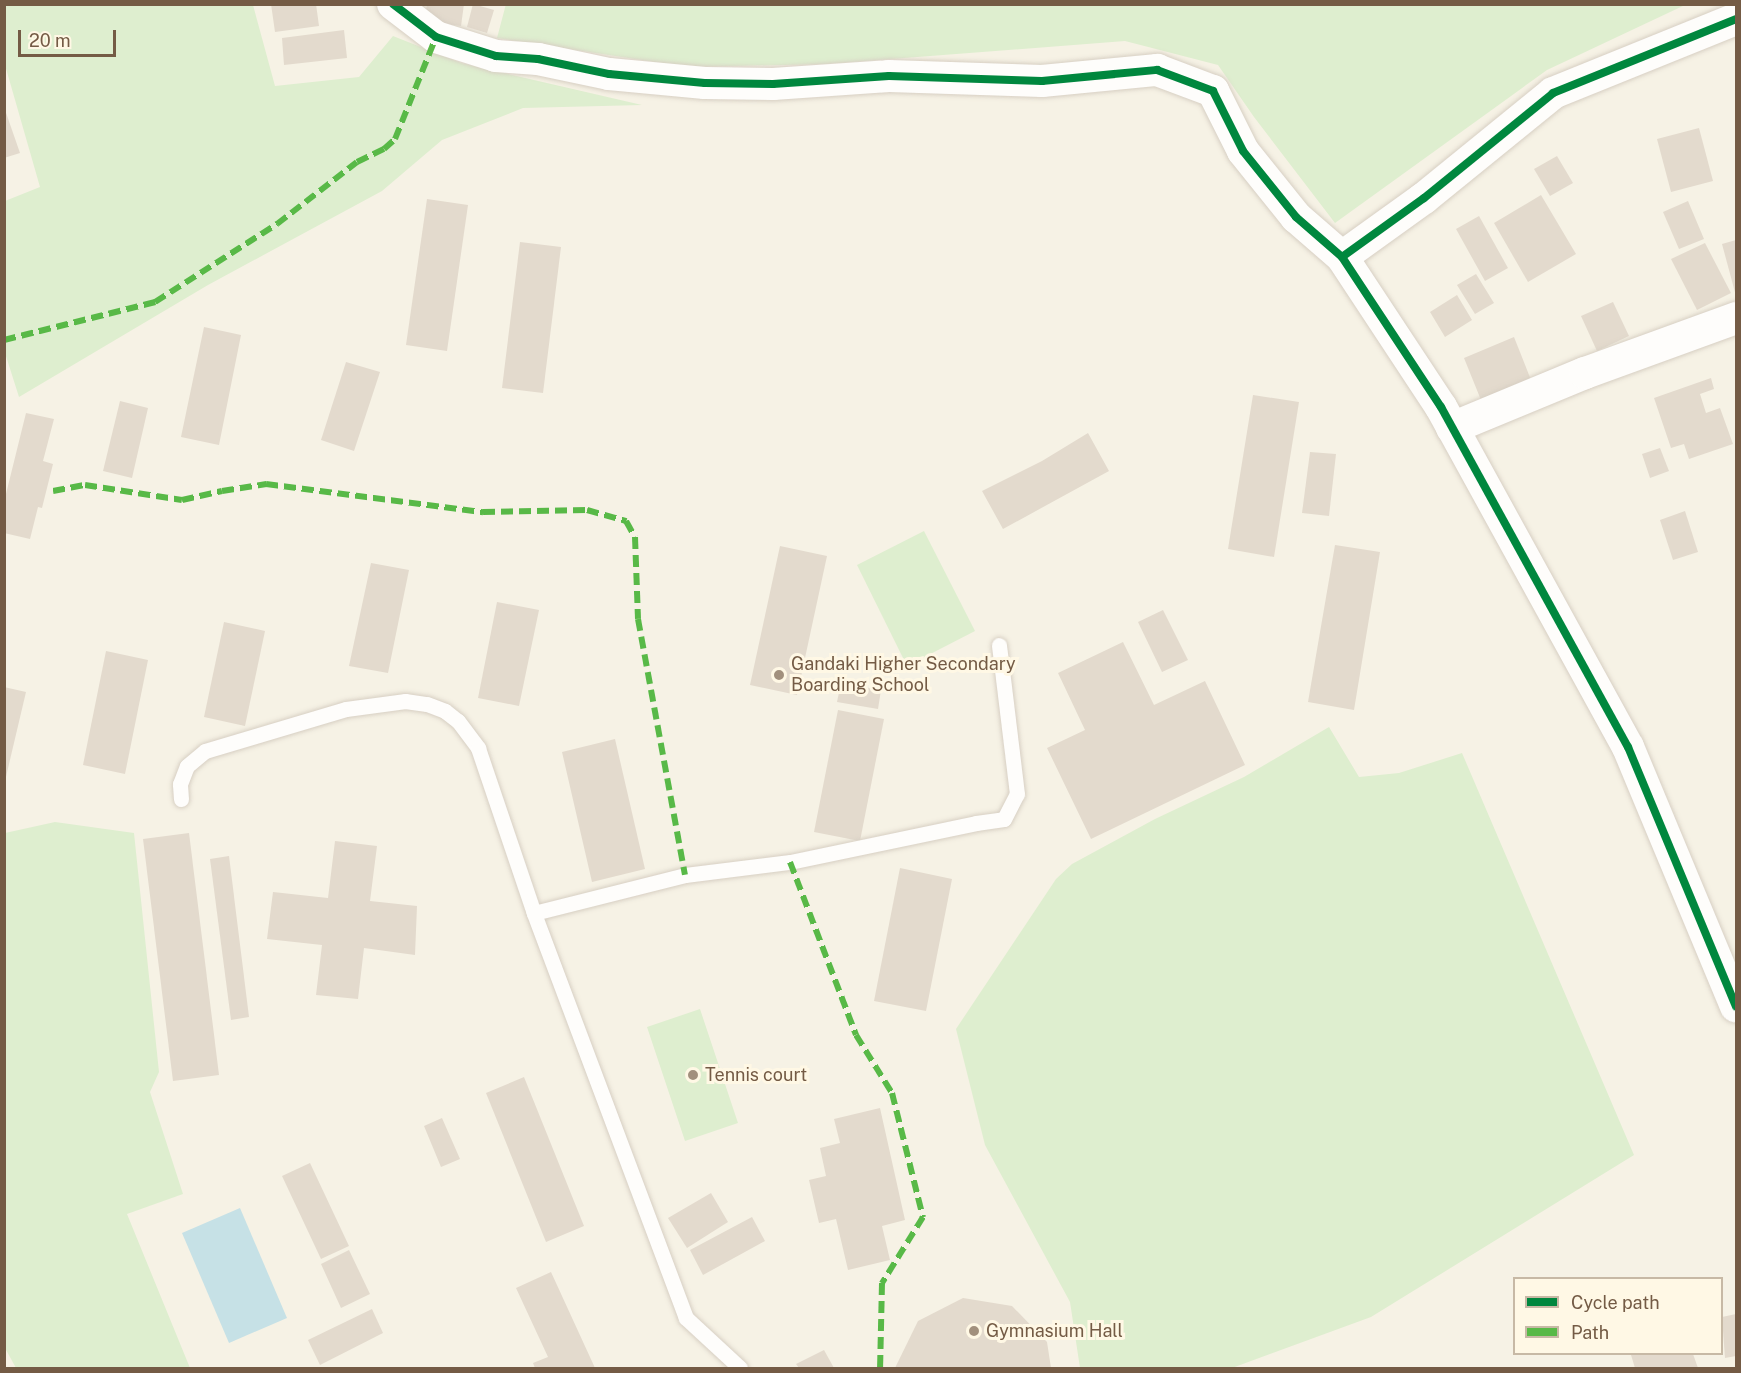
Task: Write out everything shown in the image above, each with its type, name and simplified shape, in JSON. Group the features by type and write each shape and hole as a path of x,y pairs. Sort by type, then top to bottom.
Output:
{"street":[{"path":"393,4 436,37 496,56 538,59 609,74 705,83 773,84 889,76 1042,81 1157,69 1213,91 1243,151 1296,217 1342,256 1441,406 1628,747 1730,970 1737,1006"},
{"path":"1342,256 1424,198 1553,93 1737,20"},
{"path":"1452,428 1584,373 1737,318"}],"lane":[{"path":"534,913 685,875 790,862 976,822 1004,819 1017,794 999,645"},
{"path":"182,799 180,784 187,766 205,751 346,710 405,702 427,704 445,711 458,721 478,748 534,913 686,1318 740,1368"}],"green space":[{"path":"506,4 1685,5 1547,70 1335,223 1254,117 1218,65 1125,41 826,64 688,67 497,38"},
{"path":"5,5 253,5 275,86 359,77 393,36 461,63 642,105 523,108 442,140 382,191 208,285 19,397 5,353 5,201 40,187 5,65"},
{"path":"924,531 975,631 907,666 857,565"},
{"path":"1329,727 1359,777 1399,773 1462,753 1634,1155 1371,1317 1232,1368 1080,1368 1070,1302 985,1145 956,1029 1056,879 1072,864 1155,819 1244,777"},
{"path":"55,822 134,833 159,1072 150,1092 183,1194 127,1214 190,1368 16,1368 5,1348 5,833"},
{"name":"Tennis court","path":"700,1009 738,1123 685,1141 647,1027"}],"water":[{"path":"240,1208 287,1318 229,1343 182,1233"}],"building":[{"path":"271,4 316,4 319,26 275,32"},
{"path":"427,4 464,4 461,26 424,21"},
{"path":"473,4 494,10 487,33 467,27"},
{"path":"344,30 347,58 284,65 282,38"},
{"path":"4,107 20,153 4,158"},
{"path":"1699,128 1713,181 1671,192 1657,139"},
{"path":"1557,156 1573,183 1550,196 1534,169"},
{"path":"1541,195 1576,254 1528,282 1494,223"},
{"path":"427,199 468,205 447,351 406,345"},
{"path":"1688,201 1704,239 1679,249 1663,212"},
{"path":"1479,216 1508,268 1485,281 1456,229"},
{"path":"1736,240 1736,296 1722,244"},
{"path":"520,242 561,247 543,393 502,388"},
{"path":"1705,243 1731,293 1697,310 1671,259"},
{"path":"1476,274 1494,303 1475,314 1457,285"},
{"path":"1457,295 1472,320 1445,337 1430,312"},
{"path":"1613,302 1629,336 1597,351 1581,316"},
{"path":"204,327 241,335 219,445 181,437"},
{"path":"1514,337 1533,385 1483,405 1464,358"},
{"path":"346,362 380,372 354,451 321,440"},
{"path":"1711,378 1714,389 1700,394 1706,413 1720,408 1733,444 1689,459 1684,444 1671,448 1654,398"},
{"path":"1253,395 1299,402 1274,557 1228,549"},
{"path":"120,401 148,408 132,478 103,471"},
{"path":"26,413 54,419 43,461 53,464 42,508 38,507 30,539 4,533 4,502"},
{"path":"1088,433 1109,471 1003,529 982,491 1042,461"},
{"path":"1660,448 1669,471 1650,478 1642,454"},
{"path":"1310,452 1336,454 1329,516 1302,513"},
{"path":"1685,511 1698,552 1673,560 1660,520"},
{"path":"1335,545 1380,552 1354,710 1308,702"},
{"path":"780,546 827,556 797,695 750,685"},
{"path":"371,563 409,570 388,673 349,666"},
{"path":"497,602 539,610 519,706 478,698"},
{"path":"1163,610 1188,660 1162,672 1138,622"},
{"path":"224,622 265,631 245,726 204,717"},
{"path":"1123,642 1154,705 1205,681 1245,765 1091,839 1047,748 1085,730 1058,673"},
{"path":"106,651 148,660 125,774 83,765"},
{"path":"841,683 881,690 878,709 837,702"},
{"path":"4,687 26,692 5,781 4,781"},
{"path":"838,710 884,719 860,841 814,832"},
{"path":"615,739 645,869 592,882 562,752"},
{"path":"189,833 219,1075 173,1081 143,839"},
{"path":"335,841 377,846 370,901 417,906 415,955 364,948 358,999 316,995 322,945 267,939 273,892 328,898"},
{"path":"229,856 249,1017 231,1020 210,859"},
{"path":"900,868 952,879 926,1011 874,1001"},
{"path":"524,1077 584,1226 546,1242 486,1093"},
{"path":"880,1108 905,1220 882,1226 890,1260 848,1270 836,1219 819,1223 809,1180 826,1176 820,1148 840,1143 834,1119"},
{"path":"442,1118 460,1159 441,1167 424,1126"},
{"path":"310,1163 349,1246 321,1259 282,1176"},
{"path":"711,1193 728,1222 687,1248 668,1218"},
{"path":"752,1217 765,1241 703,1275 690,1250"},
{"path":"349,1250 370,1294 341,1308 321,1264"},
{"path":"551,1272 595,1368 535,1368 533,1363 548,1357 516,1288"},
{"name":"Gymnasium Hall","path":"963,1298 1012,1306 1047,1342 1051,1368 895,1368 918,1321"},
{"path":"372,1309 383,1333 320,1365 308,1340"},
{"path":"1736,1314 1736,1356 1725,1358 1723,1317"},
{"path":"824,1350 834,1368 799,1368 796,1364"},
{"path":"1631,1355 1693,1355 1698,1368 1635,1368"}],"marked path":[{"path":"4,340 155,302 277,224 357,162 384,149 395,139 436,37"},
{"path":"53,491 85,485 182,500 266,484 483,512 587,510 626,521 635,537 638,619 685,875"},
{"path":"790,862 856,1035 892,1093 923,1217 882,1283 880,1368"}],"cycle path":[{"path":"393,4 436,37 496,56 538,59 609,74 705,83 773,84 889,76 1042,81 1157,70 1213,91 1243,151 1296,217 1342,257 1441,407 1628,747 1736,1006"},
{"path":"1342,257 1424,198 1553,93 1736,19"}],"place":[{"name":"Gandaki Higher Secondary Boarding School","path":"779,675"},
{"name":"Tennis court","path":"693,1075"},
{"name":"Gymnasium Hall","path":"974,1331"}]}
